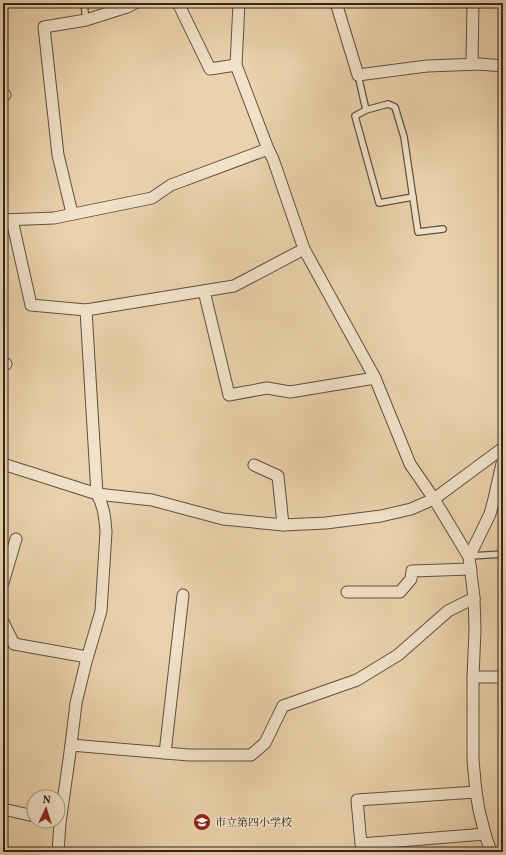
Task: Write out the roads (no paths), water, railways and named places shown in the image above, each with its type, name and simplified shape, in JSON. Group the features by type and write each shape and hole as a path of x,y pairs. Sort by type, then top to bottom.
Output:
{"street":[{"path":"72,214 58,155 44,28 86,20 135,3"},
{"path":"178,3 210,69 236,65"},
{"path":"239,3 236,65 268,149 274,159 304,249 375,378 410,464 434,499 469,556 474,598 475,630 473,677 473,760 479,810 491,852"},
{"path":"335,3 358,75 427,66 472,64 503,66"},
{"path":"472,64 473,3"},
{"path":"268,149 171,185 152,198 54,218 7,220 31,305 86,310 234,286 304,249"},
{"path":"204,291 229,394 267,388 290,392 375,378"},
{"path":"62,789 71,745 76,703 100,611 106,532 106,521 101,501 97,494 86,310"},
{"path":"3,464 97,494 152,500 223,519 283,525 326,523 381,516 411,509 434,499 503,448"},
{"path":"469,556 490,514 503,459"},
{"path":"254,465 278,476 283,525"},
{"path":"3,583 16,539"},
{"path":"347,592 400,592 411,579 412,571 471,569"},
{"path":"165,753 183,595"},
{"path":"71,745 189,755 252,755 265,743 283,706 357,680 398,655 448,611 474,598"},
{"path":"3,622 14,644 87,657"},
{"path":"473,677 503,677"},
{"path":"476,792 357,800 361,844 485,834"},
{"path":"3,809 26,814"},
{"path":"56,829 58,852"}],"lane":[{"path":"84,3 86,20"},
{"path":"358,75 366,110"},
{"path":"413,197 379,203 355,116 366,110 388,104 395,107 404,137 413,197 418,232 443,229"},
{"path":"469,556 503,554"}],"place":[{"name":"市立第四小学校","path":"202,822"}]}
